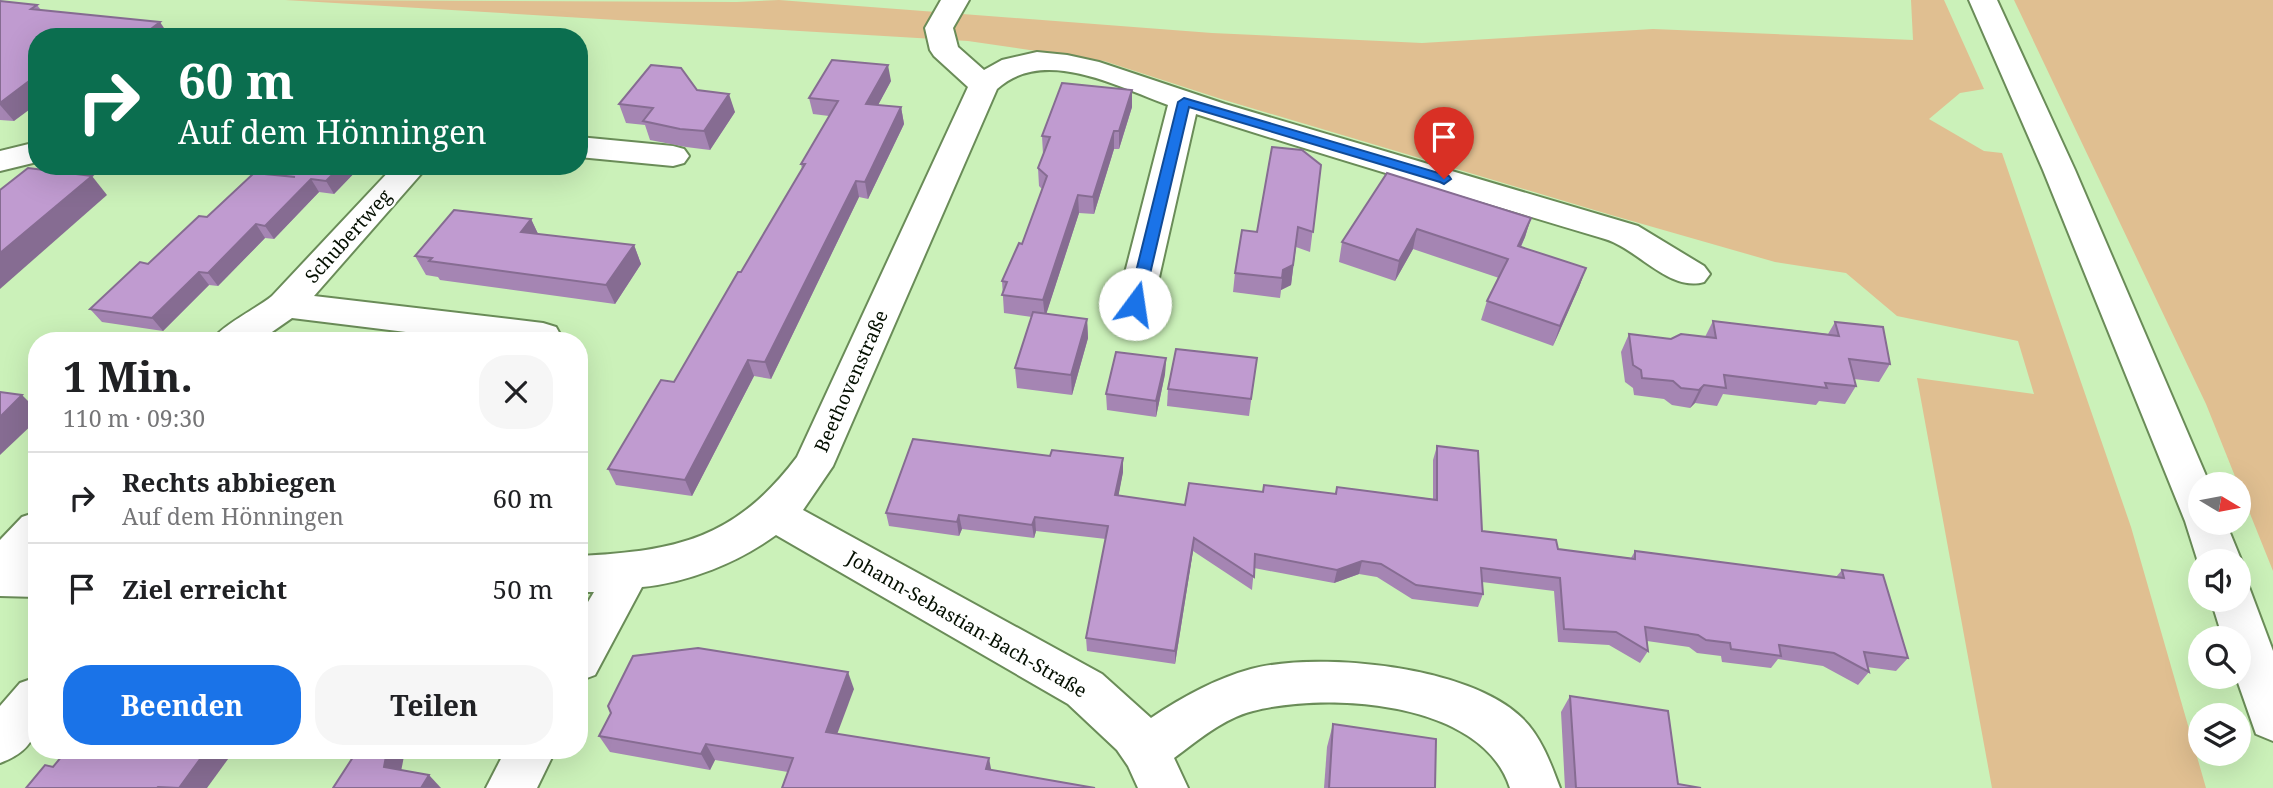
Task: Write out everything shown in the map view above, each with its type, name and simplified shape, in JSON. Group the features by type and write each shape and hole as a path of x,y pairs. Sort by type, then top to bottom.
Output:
{"street":[{"path":"955,0 939,28 944,50 984,85 1002,69 1042,61 1099,72 1184,102 1626,234 1692,274"},
{"path":"1983,0 2059,170 2188,481"},
{"name":"Beethovenstraße","path":"588,574 658,569 705,554 747,535 774,514 800,487 813,466 984,85"},
{"path":"1135,304 1184,102"},
{"path":"588,147 673,156"},
{"path":"0,161 28,154"},
{"name":"Schubertweg","path":"245,332 267,320 285,305 404,175"},
{"name":"Schubertweg","path":"285,305 510,332"},
{"name":"Johann-Sebastian-Bach-Straße","path":"774,514 1085,690 1134,734 1155,769 1191,717 1222,700 1255,690 1320,682 1357,683 1447,701 1501,729 1526,765 1535,788"},
{"path":"0,569 28,539"},
{"path":"588,644 627,573"},
{"path":"0,578 28,579"},
{"path":"2237,612 2273,719"},
{"path":"0,741 28,708"},
{"path":"511,788 527,759"}],"shaded area":[{"path":"285,0 779,0 1212,33 1422,43 1653,29 1913,40 1911,0 1944,0 1984,89 1960,93 1929,119 1984,151 2002,153 2131,527 2188,725 2188,766 2200,766 2206,788 1992,788 1917,378 2034,394 2018,341 1897,316 1846,273 1775,262 1221,99 1104,61 968,41"},
{"path":"2014,0 2273,0 2273,571 2251,516 2251,472 2233,472 2206,404"}],"building":[{"path":"0,1 37,5 31,9 160,22 152,28 28,28 28,82 0,103"},
{"path":"832,60 888,65 866,104 901,107 865,182 856,181 765,362 748,360 685,480 608,469 661,380 674,382 805,164 801,164 838,101 809,98"},
{"path":"651,65 681,68 697,90 729,94 704,131 643,121 653,108 619,104"},
{"path":"1062,83 1132,90 1119,131 1114,131 1093,197 1078,195 1043,300 1002,295 1007,282 1002,281 1019,243 1022,244 1047,176 1038,168 1050,137 1042,136"},
{"path":"1272,147 1302,150 1321,165 1313,232 1298,227 1293,265 1283,270 1282,278 1235,273 1242,230 1257,232"},
{"path":"28,168 28,175 92,176 0,253 0,190"},
{"path":"1387,173 1531,218 1518,246 1586,268 1560,326 1487,301 1508,259 1417,229 1399,261 1342,242"},
{"path":"252,175 295,177 277,175 332,175 326,181 311,179 265,226 256,224 208,273 199,272 152,318 90,309 140,262 148,264 199,216 207,217"},
{"path":"454,210 531,219 521,232 634,245 606,285 429,261 432,258 415,256"},
{"path":"1033,312 1087,319 1071,375 1015,368"},
{"path":"1713,321 1839,336 1835,322 1883,327 1890,364 1849,359 1856,386 1825,383 1827,388 1724,375 1726,388 1704,385 1699,390 1681,388 1673,381 1642,378 1641,370 1633,365 1629,334 1671,339 1681,334 1716,338"},
{"path":"1176,349 1257,358 1251,399 1168,389"},
{"path":"1116,352 1166,358 1156,401 1106,394"},
{"path":"0,392 22,395 0,417"},
{"path":"913,439 1050,456 1052,450 1123,458 1115,495 1185,505 1189,483 1263,492 1264,485 1336,494 1337,487 1437,500 1437,446 1478,451 1482,531 1556,540 1558,549 1635,559 1635,551 1844,578 1842,570 1883,575 1908,658 1864,652 1869,672 1834,653 1779,645 1781,656 1731,649 1730,643 1645,627 1648,651 1616,632 1564,629 1560,578 1481,568 1483,594 1416,585 1381,564 1362,561 1337,570 1255,554 1254,577 1194,538 1175,651 1086,638 1108,526 1035,517 1032,525 959,515 957,522 886,513"},
{"path":"698,648 848,672 826,732 989,758 986,769 1095,788 782,788 793,758 706,744 701,754 599,736 611,713 608,706 633,656"},
{"path":"1570,696 1668,711 1678,784 1701,788 1576,788"},
{"path":"1333,724 1436,739 1435,788 1329,788"},
{"path":"60,759 200,759 179,788 26,788 45,765 53,767"},
{"path":"352,759 386,759 384,767 429,775 421,788 333,788"}],"route":[{"path":"1135,304 1184,102 1444,179"}]}
